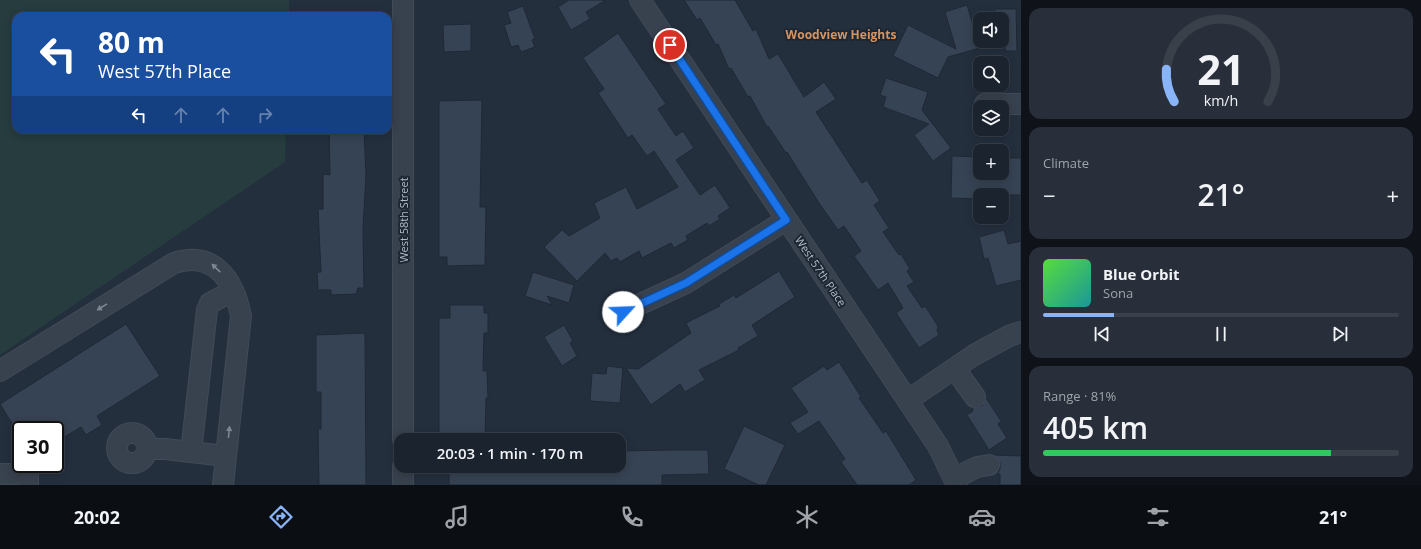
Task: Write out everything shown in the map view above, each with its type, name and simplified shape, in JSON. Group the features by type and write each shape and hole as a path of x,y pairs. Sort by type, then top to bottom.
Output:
{"street":[{"name":"West 58th Street","path":"403,0 403,433"},
{"name":"West 57th Place","path":"640,0 908,400 938,446 956,482"},
{"path":"1009,104 1021,104"},
{"path":"623,312 686,283 786,220"},
{"path":"0,371 174,263 196,259 212,264 220,271 233,291 241,316 223,485"},
{"path":"191,452 207,310 210,303 233,291"},
{"path":"908,400 974,355 1009,336 1021,332"},
{"path":"955,369 975,397"},
{"path":"147,449 165,449 226,456"},
{"path":"956,482 977,467 989,466"},
{"path":"402,473 402,485"},
{"path":"0,474 28,474 28,485"}],"green space":[{"path":"0,0 289,0 289,12 12,12 12,134 286,134 285,162 0,355"}],"building":[{"path":"569,0 606,0 586,12 590,19 571,30 558,7"},
{"path":"684,0 735,0 753,31 756,29 769,59 778,54 804,97 824,82 836,99 816,112 862,183 867,180 880,201 874,205 889,228 883,232 899,255 901,254 910,269 907,271 914,282 907,286 922,308 925,306 938,326 937,331 939,335 919,348 896,313 903,308 888,283 878,290 854,256 861,251 844,226 838,230 787,152 786,153 768,126 767,127 750,96 748,97 731,68 729,69 718,44 716,45 700,18 697,20"},
{"path":"967,5 973,25 973,48 980,48 948,57 938,78 893,56 908,25 956,49 945,12"},
{"path":"523,6 535,39 532,40 535,47 521,52 518,45 511,47 504,25 511,23 507,12"},
{"path":"995,9 1016,9 1017,51 1005,51 1005,48 1009,48 1009,12 995,12"},
{"path":"471,24 471,51 444,52 443,25"},
{"path":"618,33 666,104 658,109 676,136 683,131 694,148 676,160 700,195 715,185 730,208 718,216 720,219 709,226 707,223 686,236 688,240 674,248 671,243 642,258 639,251 620,262 617,258 611,261 605,253 577,281 544,247 562,230 569,236 600,218 594,203 626,187 637,209 678,187 654,151 647,156 632,135 628,138 598,93 604,89 583,58"},
{"path":"886,78 928,92 922,110 951,148 933,161 914,135 929,124 883,107 886,97 880,95"},
{"path":"482,100 480,207 486,207 485,265 447,266 447,257 439,257 439,101"},
{"path":"329,134 364,134 366,175 363,228 364,288 358,288 356,294 331,295 331,290 318,290 317,272 321,272 318,209 323,209 323,174 330,175"},
{"path":"952,156 973,157 973,180 1009,180 1009,158 1021,158 1021,195 1009,195 1009,188 973,188 973,199 951,198"},
{"path":"1004,230 1008,244 1021,241 1021,280 996,286 988,258 984,259 979,237"},
{"path":"779,271 795,297 752,325 758,336 738,348 739,350 699,370 705,380 685,392 680,384 651,405 626,368 638,369 691,333 686,323 720,306 719,304 734,295 736,298"},
{"path":"533,272 574,285 569,303 547,296 552,305 525,296"},
{"path":"450,305 484,305 484,313 488,313 488,333 484,333 483,371 487,371 488,398 486,398 485,433 439,433 439,318 450,318"},
{"path":"126,324 160,376 97,416 102,425 86,435 81,427 64,437 64,421 12,421 12,424 0,404"},
{"path":"564,325 573,341 570,343 577,356 562,366 544,337"},
{"path":"365,333 366,485 319,485 318,429 321,429 321,392 316,392 316,335"},
{"path":"839,362 861,397 859,398 883,433 886,431 916,480 909,485 857,485 841,462 845,459 819,421 798,434 790,423 808,412 791,388 824,366 827,370"},
{"path":"607,366 623,368 620,403 590,401 592,373 606,374"},
{"path":"986,398 1001,421 998,424 1007,438 989,450 967,415 973,411 972,408 982,406"},
{"path":"744,426 785,445 766,485 759,485 724,469"},
{"path":"708,450 709,474 662,475 662,485 449,485 449,473 626,473 626,451"},
{"path":"994,455 1021,456 1021,485 1000,485 1000,474 997,474 1000,469 1000,463"}],"district":[{"name":"Woodview Heights","path":"841,34"}],"route":[{"path":"623,312 686,283 786,220 670,45"}]}
